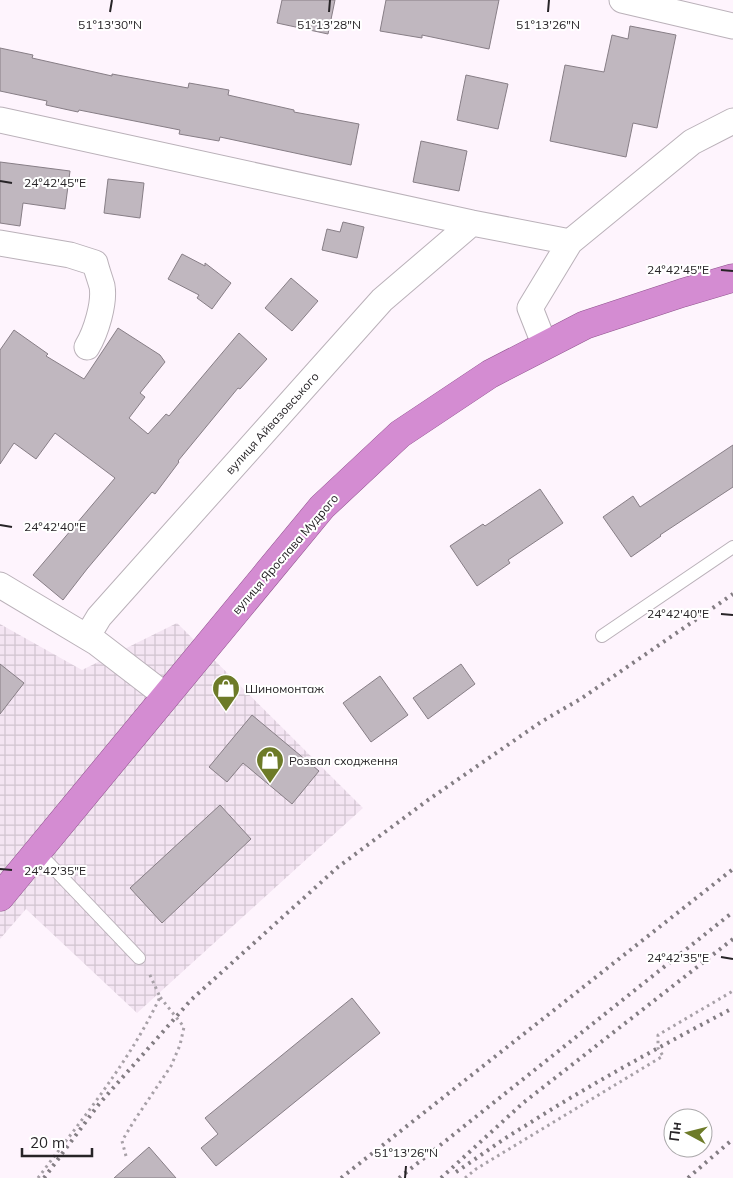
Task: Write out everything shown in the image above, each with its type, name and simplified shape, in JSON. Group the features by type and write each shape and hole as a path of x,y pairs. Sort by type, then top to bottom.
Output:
{"highway":[{"name":"вулиця Ярослава Мудрого","path":"0,898 322,507 400,434 490,374 586,325 733,278"}],"street":[{"path":"622,0 722,16"},
{"path":"0,120 570,242"},
{"path":"546,346 530,308 570,242 692,142 733,121"},
{"name":"вулиця Айвазовського","path":"87,638 99,617 382,300 472,222"},
{"path":"0,243 70,255 95,263 102,288 99,316 94,336 87,347"},
{"path":"0,585 87,638 166,696"}],"lane":[{"path":"602,636 733,547"},
{"path":"38,852 139,958"}],"path":[{"path":"126,1156 122,1141 170,1066 180,1045 184,1027 160,997 153,979 139,958"},
{"path":"465,1178 484,1164 663,1056 658,1048 658,1036 733,991"},
{"path":"38,1178 110,1082 146,1027 160,997"}],"shaded area":[{"path":"177,623 363,808 137,1013 26,909 0,939 0,624 82,670"}],"building":[{"path":"282,0 335,0 328,34 277,23"},
{"path":"386,0 499,0 489,49 422,35 422,38 380,31"},
{"path":"630,26 676,35 657,128 633,123 626,157 550,141 565,65 604,72 612,35 628,39"},
{"path":"0,48 33,55 32,58 112,76 112,74 188,88 189,83 229,90 228,95 294,110 294,112 359,124 351,165 220,137 219,141 179,134 180,130 79,110 78,112 46,105 47,101 0,91"},
{"path":"466,75 508,84 498,129 457,120"},
{"path":"421,141 467,151 459,191 413,182"},
{"path":"0,162 70,171 65,209 23,203 20,226 0,223"},
{"path":"108,179 144,183 140,218 104,213"},
{"path":"343,222 364,227 357,258 322,250 327,229 340,232"},
{"path":"182,254 205,266 205,263 231,283 212,309 197,298 199,295 168,279"},
{"path":"291,278 318,301 292,331 265,308"},
{"path":"118,328 160,355 165,362 140,393 145,397 129,418 148,434 166,414 169,416 239,333 267,359 240,389 238,388 178,461 155,494 152,492 63,600 33,575 115,478 55,433 36,459 14,443 0,464 0,350 14,330 48,354 46,356 84,379"},
{"path":"733,445 733,487 660,535 631,557 603,517 633,496 640,507"},
{"path":"540,489 563,523 508,560 510,563 477,586 450,546 483,524 485,526"},
{"path":"0,664 24,683 0,714"},
{"path":"461,664 475,684 428,719 413,698"},
{"path":"380,676 408,715 371,742 343,703"},
{"path":"252,715 319,771 292,804 243,763 227,782 209,767"},
{"path":"220,805 251,839 162,923 130,888"},
{"path":"352,998 380,1033 216,1166 201,1148 218,1134 205,1118"},
{"path":"149,1147 176,1178 114,1178"}],"railway":[{"path":"44,1178 99,1104 191,1000 338,867 428,800 541,722 582,698 733,594"},
{"path":"341,1178 733,869"},
{"path":"399,1178 733,912"},
{"path":"441,1178 523,1103 733,939"},
{"path":"456,1172 507,1137 576,1095 654,1050 733,1008"},
{"path":"688,1178 733,1139"}],"place":[{"name":"Шиномонтаж","path":"226,712"},
{"name":"Розвал сходження","path":"270,784"}]}
